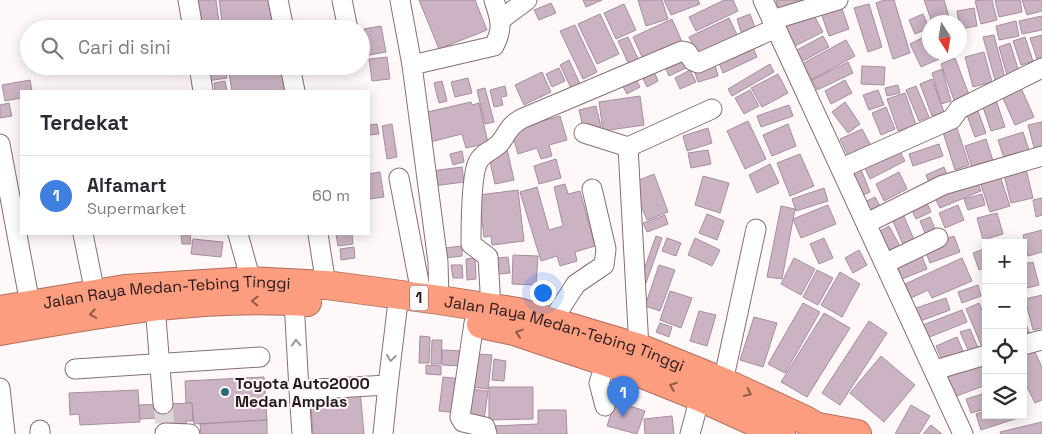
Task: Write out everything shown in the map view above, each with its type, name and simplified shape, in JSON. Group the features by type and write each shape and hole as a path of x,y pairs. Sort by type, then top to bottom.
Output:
{"highway":[{"name":"Jalan Raya Medan-Tebing Tinggi","path":"0,310 95,293 251,281 326,285 431,299 482,315 514,330 700,397 782,434"},
{"name":"Jalan Raya Medan-Tebing Tinggi","path":"0,331 155,306 229,300 294,301 482,315 518,312 639,348 722,382 823,430 857,434"}],"street":[{"path":"188,0 191,20"},
{"path":"278,0 282,20"},
{"path":"342,0 346,20"},
{"path":"400,0 412,65 438,262 431,299"},
{"path":"412,65 494,46 501,33 500,20 494,0"},
{"path":"500,20 527,0"},
{"path":"762,0 886,263 963,434"},
{"path":"487,434 485,427 463,422 460,416 482,315 488,257 471,244 473,189 477,162 486,152 497,146 508,128 522,119 682,51 687,52 693,61 698,62 774,24 838,0"},
{"path":"842,168 952,119 958,109 1042,68"},
{"path":"201,75 204,90"},
{"path":"292,75 295,90"},
{"path":"584,133 628,147 712,109"},
{"path":"628,147 639,348"},
{"path":"1,149 8,232 30,304"},
{"path":"867,223 943,186 1042,156"},
{"path":"398,178 431,299"},
{"path":"552,321 576,284 604,265 606,249 592,189"},
{"path":"722,382 756,229"},
{"path":"83,235 95,293"},
{"path":"238,235 251,281"},
{"path":"318,235 326,285"},
{"path":"886,263 938,238"},
{"path":"294,301 302,434"},
{"path":"155,306 163,404"},
{"path":"383,434 397,310"},
{"path":"1027,343 1042,340"},
{"path":"935,370 982,356"},
{"path":"75,369 260,358"},
{"path":"605,406 600,384 606,364"},
{"path":"299,390 388,385"},
{"path":"0,388 5,434"},
{"path":"690,434 700,397"},
{"path":"165,431 190,434"}],"building":[{"path":"195,0 216,0 219,20 198,20"},
{"path":"219,0 269,0 271,16 278,15 279,20 222,20"},
{"path":"419,0 475,0 487,30 439,49"},
{"path":"583,0 602,0 586,7"},
{"path":"638,0 662,0 668,19 646,26"},
{"path":"664,0 698,0 700,4 671,15"},
{"path":"724,0 733,0 738,11 696,31 689,17"},
{"path":"776,0 813,0 778,9"},
{"path":"884,0 894,0 910,53 893,59 876,3"},
{"path":"924,0 944,0 948,15 929,15"},
{"path":"992,0 997,20 981,24 975,1"},
{"path":"995,0 1020,0 1022,12 999,17"},
{"path":"1022,0 1042,0 1042,11 1027,15"},
{"path":"551,3 556,13 539,20 534,10"},
{"path":"840,3 849,29 829,36 820,10"},
{"path":"624,4 636,30 616,39 604,13"},
{"path":"869,4 882,47 868,52 854,8"},
{"path":"974,8 977,26 967,28 967,15 958,15 957,11"},
{"path":"811,10 823,32 793,47 781,24"},
{"path":"600,14 619,54 597,64 578,24"},
{"path":"750,14 757,33 743,38 737,19"},
{"path":"923,14 922,31 915,34 909,20"},
{"path":"1042,16 1042,30 1022,34 1019,21"},
{"path":"729,18 740,41 700,59 689,37"},
{"path":"672,19 683,44 644,61 633,37"},
{"path":"1016,21 1019,36 999,40 996,26"},
{"path":"575,25 597,72 583,79 560,31"},
{"path":"381,26 386,52 370,55 370,28"},
{"path":"994,35 1005,78 995,80 983,37"},
{"path":"1042,35 1042,57 1037,59 1030,38"},
{"path":"823,36 829,47 801,62 795,51"},
{"path":"628,37 640,63 630,67 618,41"},
{"path":"1025,37 1033,61 1021,65 1013,41"},
{"path":"922,38 922,60 937,60 921,67 910,44"},
{"path":"846,40 855,56 809,81 800,65"},
{"path":"751,43 757,57 723,73 717,58"},
{"path":"1010,43 1019,72 1007,75 999,47"},
{"path":"984,52 992,82 973,87 966,60 967,56"},
{"path":"680,55 686,68 669,76 663,62"},
{"path":"387,57 390,79 372,81 370,59"},
{"path":"569,60 580,84 571,88 560,65"},
{"path":"956,60 969,95 954,100 941,64"},
{"path":"714,61 718,76 698,82 693,67"},
{"path":"848,62 853,73 817,90 812,80"},
{"path":"770,64 774,72 732,96 728,89"},
{"path":"862,66 885,67 884,85 861,84"},
{"path":"559,68 565,81 552,87 546,74"},
{"path":"653,69 658,81 647,87 641,74"},
{"path":"942,69 951,101 941,104 932,73"},
{"path":"690,70 696,82 680,89 675,78"},
{"path":"542,72 551,92 524,105 515,85"},
{"path":"778,74 788,93 762,107 751,88"},
{"path":"206,75 226,75 227,78 207,81"},
{"path":"229,75 286,75 289,90 232,90"},
{"path":"634,76 640,87 627,94 621,83"},
{"path":"468,78 472,93 455,97 451,82"},
{"path":"932,79 944,112 932,116 920,84"},
{"path":"30,80 32,90 20,90 20,98 5,101 2,85"},
{"path":"845,80 852,93 831,104 825,91"},
{"path":"225,81 227,90 215,90 214,83"},
{"path":"442,81 447,101 439,103 434,83"},
{"path":"898,85 900,93 887,96 885,88"},
{"path":"505,86 507,96 501,97 503,105 494,107 490,90"},
{"path":"916,86 929,117 919,121 906,90"},
{"path":"485,88 494,122 485,124 477,90"},
{"path":"1021,88 1034,117 1015,125 1002,96"},
{"path":"750,90 759,106 744,114 735,98"},
{"path":"878,90 884,105 869,110 863,95"},
{"path":"905,93 916,125 898,131 887,99"},
{"path":"640,96 644,125 603,131 599,102"},
{"path":"995,97 1005,127 991,131 981,101"},
{"path":"471,102 472,105 479,103 488,143 466,148 462,134 430,142 423,113"},
{"path":"845,102 860,124 848,133 832,112"},
{"path":"9,103 12,116 0,118 0,105"},
{"path":"789,105 793,116 761,127 757,116"},
{"path":"596,106 601,127 584,131 579,110"},
{"path":"976,106 986,133 975,137 965,110"},
{"path":"886,107 895,129 881,135 872,113"},
{"path":"560,116 567,140 549,145 552,156 541,159 537,148 518,154 511,130"},
{"path":"748,121 766,159 745,169 727,131"},
{"path":"1042,122 1042,149 1035,151 1028,125"},
{"path":"377,124 379,134 370,135 370,125"},
{"path":"392,124 397,157 387,159 382,126"},
{"path":"788,124 796,146 772,156 763,135"},
{"path":"956,125 969,165 955,170 942,129"},
{"path":"708,128 712,143 687,151 683,136"},
{"path":"862,129 871,146 848,156 840,139"},
{"path":"1023,132 1029,150 1004,158 998,140"},
{"path":"986,139 994,164 973,171 965,146"},
{"path":"896,144 905,161 870,179 862,162"},
{"path":"939,144 943,156 913,166 909,154"},
{"path":"507,149 514,180 495,184 488,153"},
{"path":"708,150 711,164 691,168 688,153"},
{"path":"462,151 464,162 453,165 450,154"},
{"path":"800,154 814,186 790,196 777,163"},
{"path":"556,159 561,178 539,184 534,166"},
{"path":"770,164 779,183 757,193 749,175"},
{"path":"1025,165 1033,198 1011,203 1003,171"},
{"path":"462,167 464,182 433,186 431,171"},
{"path":"860,167 870,192 858,197 847,172"},
{"path":"944,167 948,177 930,185 926,175"},
{"path":"380,172 384,197 370,199 370,174"},
{"path":"899,172 907,189 884,201 876,184"},
{"path":"999,173 1010,206 990,212 979,179"},
{"path":"654,174 668,212 647,220 632,183"},
{"path":"703,176 729,183 720,213 695,205"},
{"path":"976,178 981,191 940,208 934,196"},
{"path":"565,184 568,194 580,191 595,246 575,252 577,261 560,266 557,256 541,261 520,192 537,187 549,230 563,226 554,187"},
{"path":"824,188 828,201 796,211 792,199"},
{"path":"518,190 524,241 492,245 491,236 484,237 479,195"},
{"path":"982,194 985,205 968,210 964,199"},
{"path":"875,197 881,208 867,215 861,204"},
{"path":"1042,198 1042,215 1036,217 1033,200"},
{"path":"926,201 931,212 916,219 911,208"},
{"path":"828,205 836,224 801,238 793,219"},
{"path":"958,205 964,220 945,228 939,213"},
{"path":"781,206 795,209 782,279 767,277"},
{"path":"997,213 1003,234 983,239 977,218"},
{"path":"707,214 724,221 717,240 699,233"},
{"path":"903,214 915,242 904,247 892,219"},
{"path":"665,215 668,224 647,232 643,223"},
{"path":"930,217 937,234 927,238 920,221"},
{"path":"889,226 901,248 888,255 876,233"},
{"path":"1042,230 1042,252 1028,256 1027,239 1024,239 1023,235"},
{"path":"181,235 190,235 191,244 182,244"},
{"path":"336,235 352,235 353,244 338,246"},
{"path":"656,236 662,238 646,283 640,281"},
{"path":"954,236 960,252 930,263 924,247"},
{"path":"667,238 681,243 676,256 662,251"},
{"path":"695,238 720,250 712,266 688,255"},
{"path":"824,238 833,258 819,264 810,244"},
{"path":"193,239 223,242 221,257 191,254"},
{"path":"462,246 462,256 446,258 445,248"},
{"path":"354,247 355,258 341,260 340,249"},
{"path":"859,250 867,265 853,273 845,258"},
{"path":"982,250 982,269 979,270 973,253"},
{"path":"921,254 927,269 902,279 896,264"},
{"path":"513,255 538,256 536,285 512,284"},
{"path":"508,257 510,273 490,275 488,259"},
{"path":"475,258 476,279 467,280 466,259"},
{"path":"794,258 815,269 801,295 781,284"},
{"path":"962,258 972,281 932,298 928,290 911,298 905,284"},
{"path":"1033,262 1039,285 1027,288 1027,263"},
{"path":"451,265 462,265 463,278 453,278"},
{"path":"659,265 675,270 660,311 645,306"},
{"path":"817,270 833,278 818,305 803,297"},
{"path":"840,272 860,284 842,317 821,305"},
{"path":"978,285 981,296 962,303 958,292"},
{"path":"670,291 692,298 681,328 660,320"},
{"path":"1042,295 1042,328 1033,330 1027,307 1027,299"},
{"path":"946,298 950,310 915,323 910,310"},
{"path":"803,303 820,312 785,373 768,364"},
{"path":"979,303 982,310 982,347 966,309"},
{"path":"962,310 967,322 927,338 923,325"},
{"path":"699,311 716,315 707,346 690,341"},
{"path":"824,313 850,328 807,397 781,382"},
{"path":"754,317 777,323 763,367 740,360"},
{"path":"869,321 887,333 840,405 822,393"},
{"path":"660,323 672,327 669,337 656,332"},
{"path":"970,329 978,348 969,352 960,332"},
{"path":"420,336 430,337 429,363 419,363"},
{"path":"957,337 963,351 942,360 936,346"},
{"path":"432,340 442,340 441,364 431,364"},
{"path":"442,350 462,351 462,366 442,365"},
{"path":"1034,350 1042,367 1042,400 1035,403 1027,387 1027,353"},
{"path":"475,354 492,355 488,389 471,387"},
{"path":"881,356 915,385 884,422 850,393"},
{"path":"494,359 506,361 504,381 492,380"},
{"path":"982,361 982,386 954,397 946,374"},
{"path":"426,365 441,366 441,375 426,374"},
{"name":"Toyota Auto2000 Medan Amplas","path":"264,377 267,420 194,424 192,403 186,403 185,381"},
{"path":"443,377 463,379 459,413 439,411"},
{"path":"489,387 533,387 533,419 489,420"},
{"path":"470,389 488,391 484,420 467,418"},
{"path":"138,390 140,422 80,425 79,414 70,415 69,393"},
{"path":"360,390 364,434 313,434 310,395"},
{"path":"982,394 982,410 971,413 966,399"},
{"path":"615,401 645,411 637,434 607,426"},
{"path":"192,403 193,421 186,421 186,427 162,427 162,418 140,419 139,405"},
{"path":"911,405 930,416 919,434 895,434"},
{"path":"538,410 566,410 567,434 493,434 492,426 538,424"},
{"path":"982,412 982,419 1015,419 981,430 976,414"},
{"path":"672,416 674,434 645,434 644,419"},
{"path":"267,420 267,434 201,434 200,424"},
{"path":"1042,422 1042,434 1001,434 1000,432"},
{"path":"931,425 942,434 923,434"}],"tunnel":[{"path":"163,404 165,427"}],"place":[{"name":"Toyota Auto2000 Medan Amplas","path":"225,392"},
{"name":"Alfamart","path":"623,417"}]}
